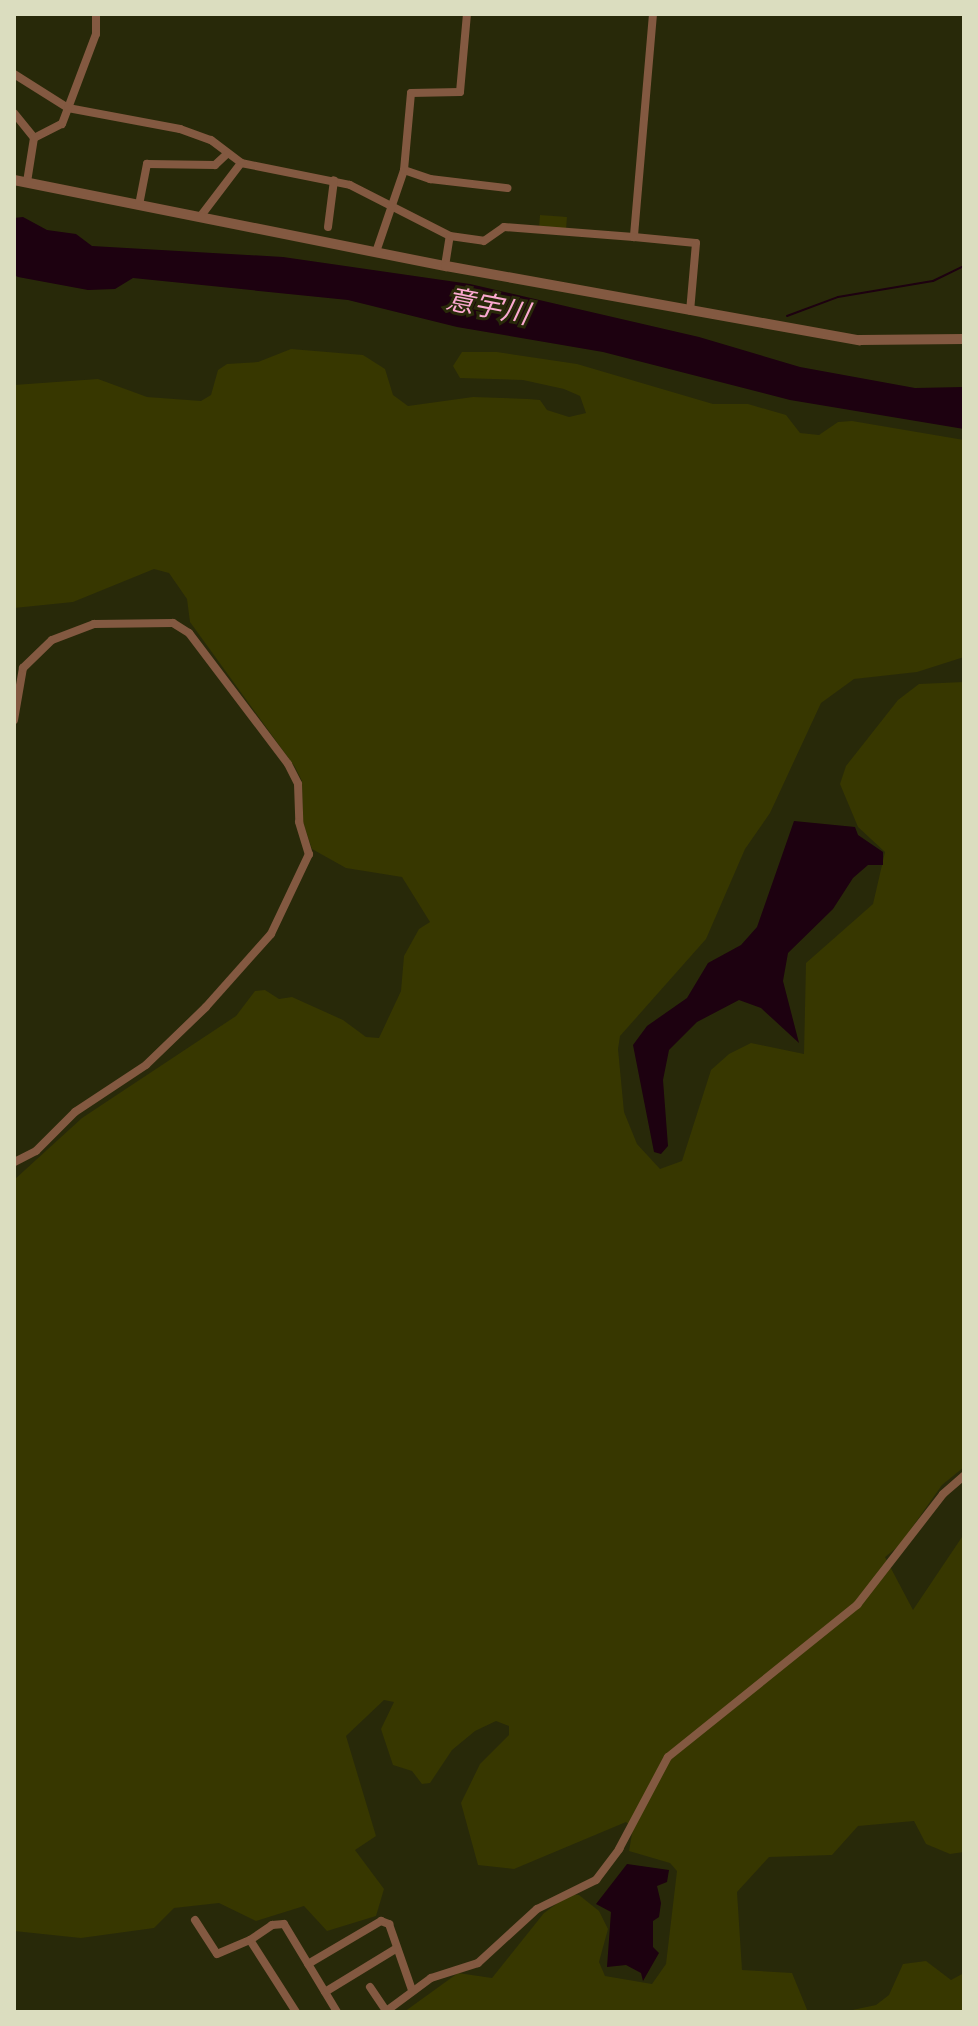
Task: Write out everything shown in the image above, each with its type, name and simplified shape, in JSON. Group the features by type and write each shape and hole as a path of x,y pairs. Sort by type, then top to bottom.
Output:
{"street":[{"path":"34,138 62,124 96,34 96,14"},
{"path":"376,252 404,170 412,91 460,92 467,14"},
{"path":"634,237 653,14"},
{"path":"14,74 68,108 180,129 211,140 241,163 334,180 450,236 484,241 504,227 696,243 690,311"},
{"path":"14,113 34,138 27,182"},
{"path":"139,205 147,164 215,165 227,154"},
{"path":"200,217 241,163"},
{"path":"404,170 430,179 507,188"},
{"path":"14,180 445,266 873,342 964,339"},
{"path":"328,227 334,180"},
{"path":"445,266 450,236"},
{"path":"14,720 23,668 52,640 94,624 173,623 189,633 288,764 298,784 299,822 309,854 271,934 206,1007 146,1065 75,1112 36,1151 14,1162"},
{"path":"370,1987 385,2011 412,1990 478,1963 537,1909 596,1880 619,1849 668,1757 857,1605 943,1494 964,1476"},
{"path":"195,1920 217,1954 250,1940 272,1925 284,1924 337,2012"},
{"path":"308,1964 376,1921 389,1924 412,1990"},
{"path":"250,1940 296,2012"},
{"path":"325,1992 397,1948"}],"shaded area":[{"path":"540,215 567,217 566,229 539,227"},
{"path":"291,349 363,355 385,369 393,395 408,406 473,397 528,399 540,400 547,410 569,417 586,413 580,396 564,389 523,380 460,378 453,366 462,352 497,352 577,364 713,404 748,404 786,415 800,433 819,435 838,422 852,421 964,440 964,657 917,672 854,679 821,703 770,813 745,849 706,939 620,1036 618,1049 624,1112 637,1144 660,1169 682,1161 711,1070 729,1054 751,1043 804,1054 806,963 873,904 885,852 858,827 840,784 846,766 898,700 919,684 964,682 964,1467 942,1485 899,1546 885,1557 913,1610 964,1534 964,1852 950,1854 926,1844 914,1821 858,1826 832,1855 769,1857 737,1892 742,1970 792,1973 808,2012 404,2012 458,1973 492,1978 544,1913 570,1894 579,1895 599,1911 608,1929 599,1962 605,1976 652,1984 666,1964 677,1871 670,1863 629,1851 633,1828 626,1822 514,1869 478,1865 461,1803 480,1764 509,1735 509,1726 496,1721 475,1731 452,1750 430,1783 422,1784 412,1771 393,1765 381,1729 394,1702 384,1700 346,1736 376,1836 355,1850 384,1889 376,1916 327,1931 304,1906 256,1921 219,1903 174,1908 154,1928 81,1938 14,1931 14,1180 82,1118 236,1016 255,991 265,990 279,999 292,997 343,1020 366,1037 379,1038 401,991 404,956 419,929 430,922 402,877 346,868 312,849 303,822 302,781 295,767 190,622 187,599 169,573 154,569 73,602 14,608 14,385 98,379 147,397 201,401 211,395 218,370 227,364 258,362"},
{"path":"926,1961 951,1980 964,1973 964,2012 843,2012 876,2005 889,1995 903,1964"}],"water":[{"name":"意宇川","path":"23,217 47,230 76,234 92,246 283,257 470,284 699,337 800,367 915,388 964,387 964,429 790,400 603,352 457,327 348,300 133,278 115,289 88,290 18,277 14,275 14,218"},
{"path":"794,821 855,827 858,835 883,852 883,865 868,865 853,878 833,909 788,953 783,981 799,1043 761,1008 739,1000 697,1022 669,1050 663,1080 668,1146 661,1154 654,1152 633,1045 647,1026 687,998 708,963 741,945 757,927"},
{"path":"627,1864 669,1870 667,1882 657,1886 661,1903 659,1917 653,1921 653,1947 659,1953 643,1981 641,1973 626,1965 607,1967 611,1912 596,1904"}],"waterway":[{"path":"787,316 838,297 933,281 964,266"}]}
